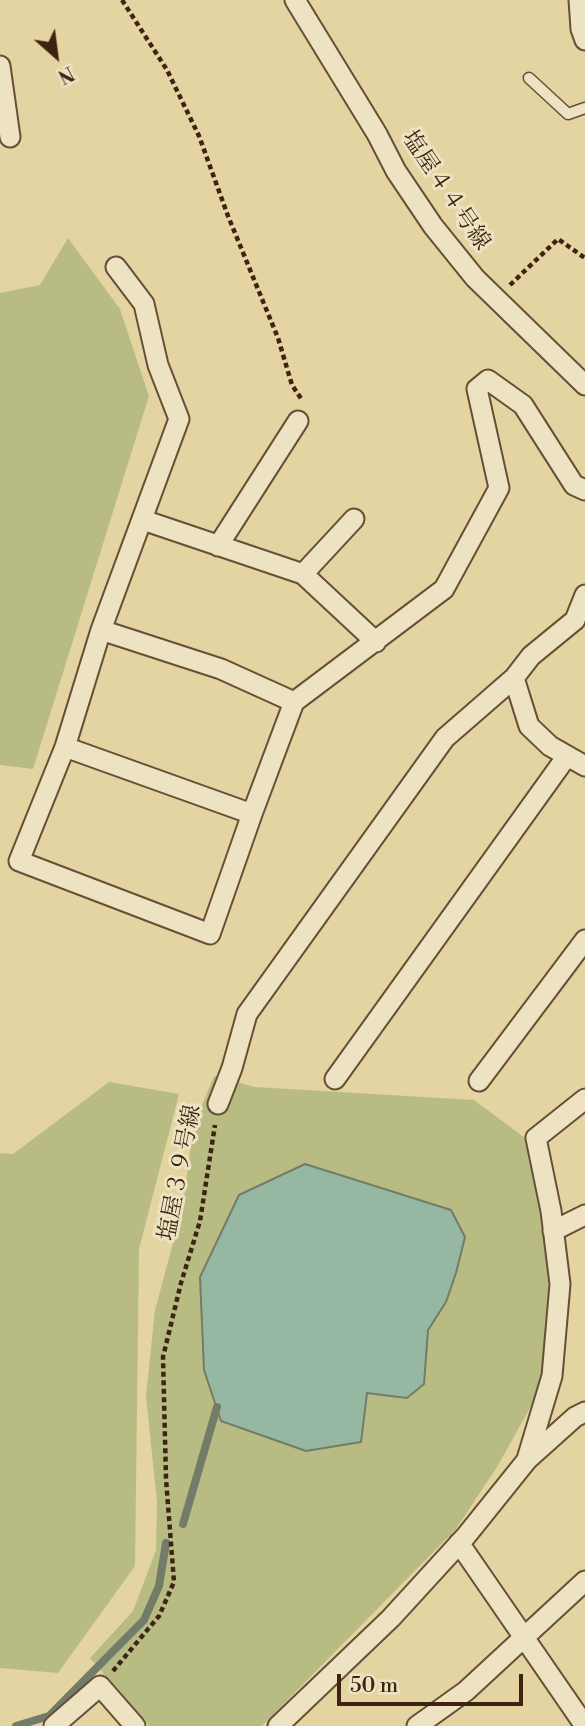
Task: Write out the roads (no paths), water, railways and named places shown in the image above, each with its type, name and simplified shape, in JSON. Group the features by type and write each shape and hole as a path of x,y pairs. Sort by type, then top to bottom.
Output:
{"street":[{"name":"塩屋４４号線","path":"295,0 433,226 475,278 585,385"},
{"path":"579,0 581,29 585,40"},
{"path":"0,66 10,137"},
{"path":"116,267 144,304 158,365 179,419 101,630 65,747 19,861 211,934 294,702 444,589 499,488 477,389 488,380 523,405 574,485 585,490"},
{"path":"218,546 298,421"},
{"path":"303,574 354,519"},
{"path":"143,520 303,574 376,642"},
{"path":"585,595 575,620 531,656 513,678 529,726 550,746 585,766"},
{"path":"101,630 221,669 294,702"},
{"name":"塩屋３９号線","path":"218,1104 233,1068 247,1014 445,738 513,678"},
{"path":"65,747 252,814"},
{"path":"335,1079 567,755"},
{"path":"479,1081 585,940"},
{"path":"527,1460 552,1376 560,1284 536,1138 585,1099"},
{"path":"553,1231 585,1215"},
{"path":"278,1726 391,1618 459,1543 527,1460 582,1416"},
{"path":"459,1543 584,1726"},
{"path":"417,1726 466,1692 585,1581"},
{"path":"54,1726 100,1686 135,1726"}],"lane":[{"path":"529,78 568,114 585,108"}],"waterway":[{"path":"183,1524 217,1407"},
{"path":"16,1726 49,1716 144,1620 159,1586 166,1543"}]}
